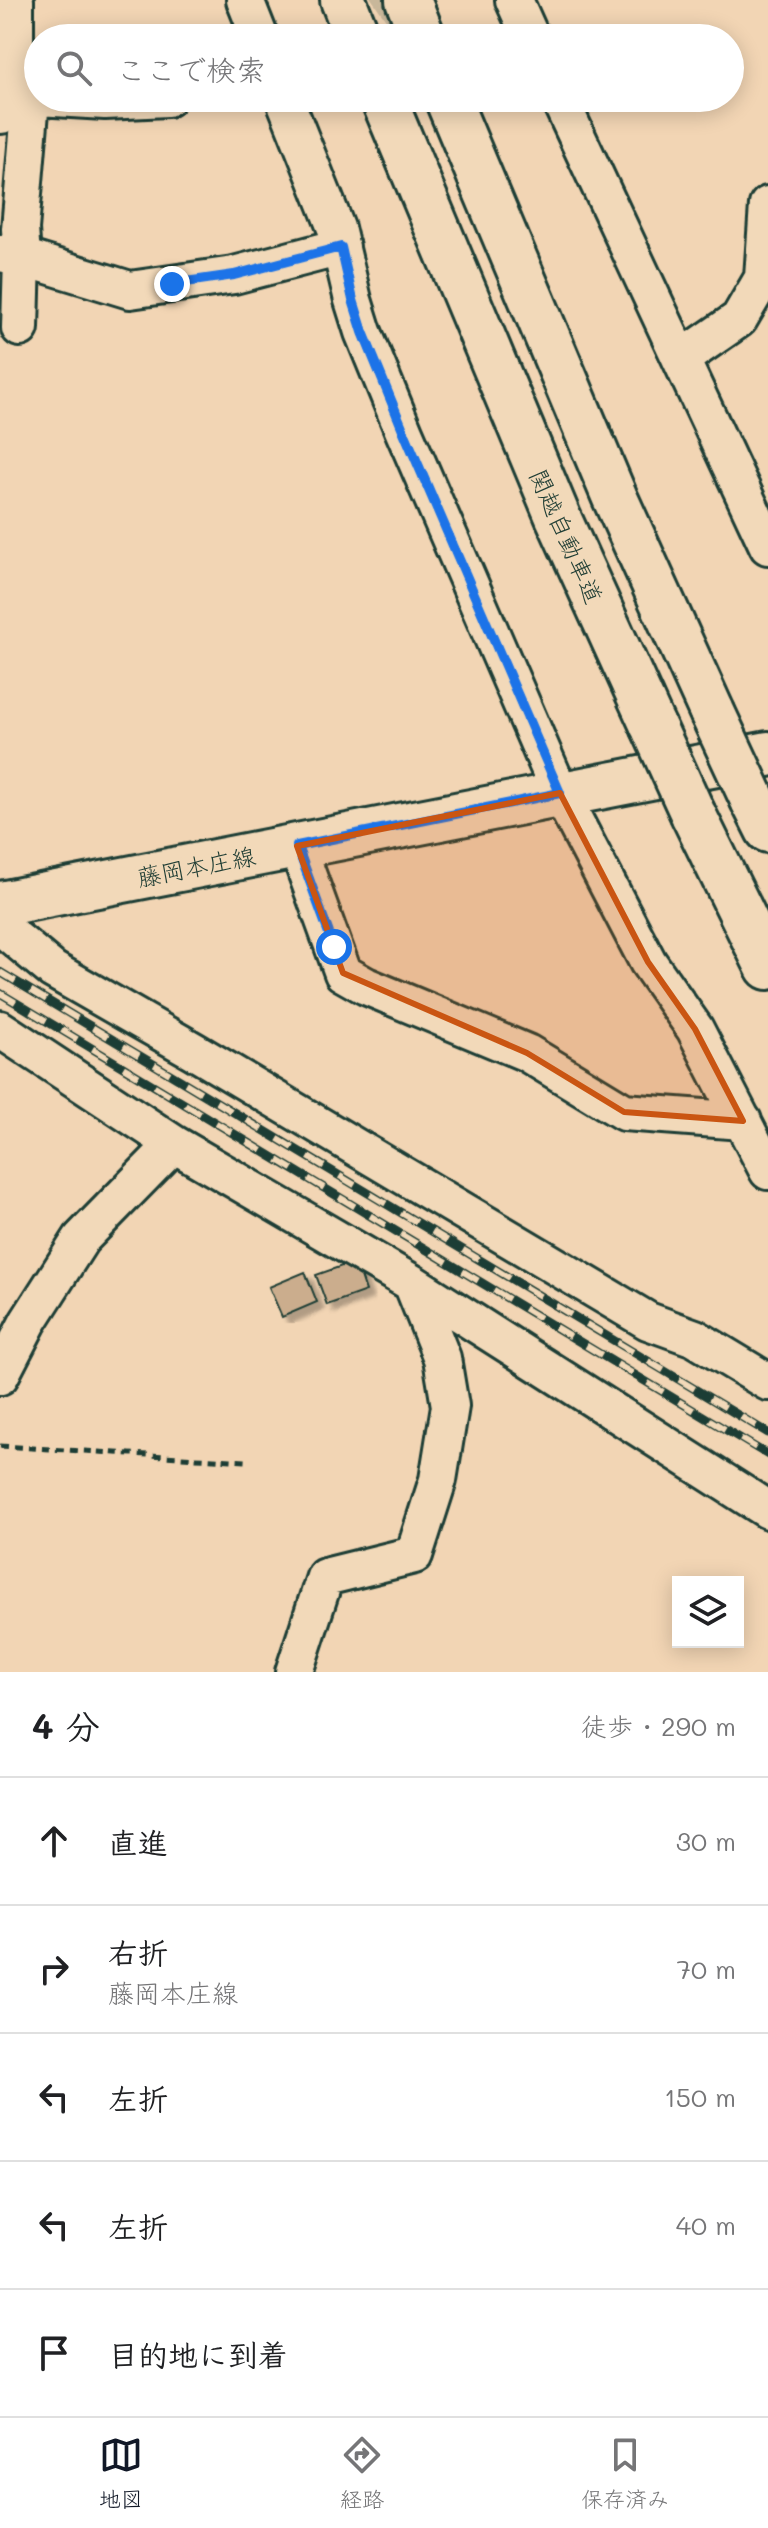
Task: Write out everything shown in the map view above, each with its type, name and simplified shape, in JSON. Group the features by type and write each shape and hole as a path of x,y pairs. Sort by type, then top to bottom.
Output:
{"main road":[{"path":"343,0 352,24"},
{"path":"408,0 417,24"},
{"name":"関越自動車道","path":"389,112 558,517 693,814 768,967"},
{"path":"453,112 615,498 760,815"},
{"name":"藤岡本庄線","path":"0,904 768,754"}],"street":[{"path":"5,103 15,0"},
{"path":"245,0 254,24"},
{"path":"514,0 525,24"},
{"path":"20,328 11,255 20,229 30,112"},
{"path":"290,112 336,228 363,332 560,793 648,962 695,1029 768,1171"},
{"path":"566,112 768,546"},
{"path":"681,359 739,319 763,278 768,205"},
{"path":"11,255 130,290 234,275 341,247"},
{"path":"297,846 343,973 366,986 527,1053 624,1112 743,1121"},
{"path":"0,926 53,970 648,1321 695,1338 768,1382"},
{"path":"0,1029 174,1144 412,1283 768,1510"},
{"path":"0,1376 28,1322 81,1239 174,1144"},
{"path":"294,1672 325,1577 414,1555 438,1480 450,1406 442,1358 412,1283"}],"path":[{"path":"0,1446 247,1461"}],"highlighted area":[{"path":"560,793 648,962 695,1029 743,1121 624,1112 527,1053 343,973 297,846"}],"building":[{"path":"356,1261 366,1291 327,1305 316,1275"},
{"path":"305,1272 317,1302 282,1317 269,1287"}],"tunnel":[{"path":"353,24 387,0"}],"railway":[{"path":"0,972 768,1433"},
{"path":"0,993 768,1455"}],"route":[{"path":"172,284 234,275 341,247 363,332 560,793 297,846 334,947"}]}
